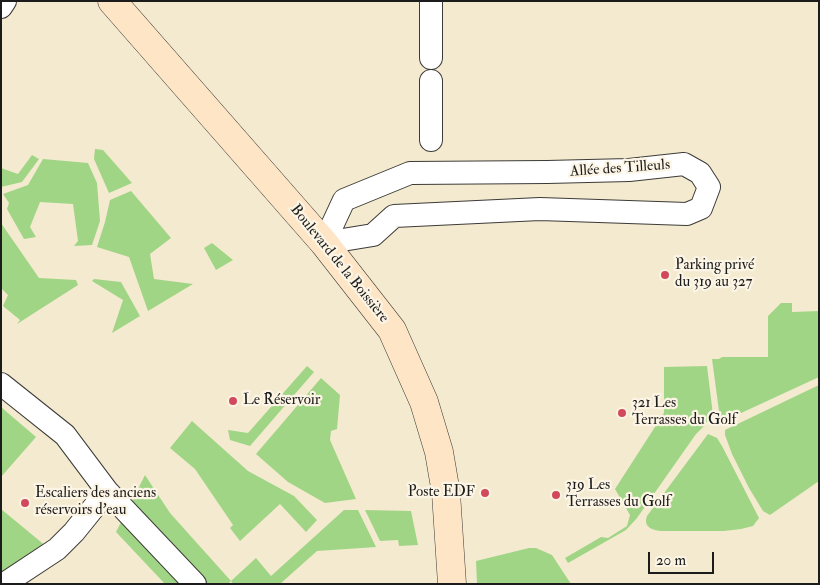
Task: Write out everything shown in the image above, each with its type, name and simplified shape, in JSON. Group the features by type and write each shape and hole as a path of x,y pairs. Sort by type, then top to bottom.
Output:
{"main road":[{"name":"Boulevard de la Boissière","path":"112,1 324,243 392,330 424,402 439,452 446,493 452,584"}],"street":[{"path":"1,7 5,1"},
{"path":"431,1 431,58"},
{"path":"431,81 431,140"},
{"name":"Allée des Tilleuls","path":"684,164 700,173 709,187 702,208 687,214 540,209 394,216 373,235 324,243 344,200 410,172 629,170 684,164"},
{"path":"8,389 65,435 107,491 195,584"},
{"path":"4,584 58,549 107,491"}],"green space":[{"path":"95,149 103,150 132,183 109,193 94,159"},
{"path":"32,155 39,159 22,182 1,187 1,168 18,174"},
{"path":"43,159 88,163 97,183 100,221 92,245 74,246 78,241 73,204 40,202 30,227 36,237 24,239 7,209 9,203 3,194 28,185"},
{"path":"131,191 171,238 150,254 154,279 193,284 148,311 129,257 97,247 110,200"},
{"path":"1,223 39,278 76,280 78,285 17,324 20,320 3,306 8,295 1,288"},
{"path":"212,243 233,260 216,270 204,248"},
{"path":"94,279 121,282 140,316 112,333 123,300 92,281"},
{"path":"781,303 792,303 792,312 819,311 819,377 726,420 721,417 719,411 712,359 722,357 768,357 768,316"},
{"path":"307,366 314,372 250,446 230,440 228,430 248,433"},
{"path":"707,366 713,415 696,434 637,518 626,530 568,563 565,558 601,537 608,538 627,526 630,515 615,489 664,413 664,367"},
{"path":"321,378 340,395 337,429 331,431 330,440 356,499 325,503 288,482 256,454"},
{"path":"819,385 819,481 770,515 763,511 749,488 732,454 725,430"},
{"path":"1,407 36,437 1,477"},
{"path":"192,421 248,471 294,496 317,520 306,532 280,504 240,541 230,528 233,525 195,469 170,448"},
{"path":"708,434 717,438 722,446 759,518 753,526 724,531 654,530 646,523 647,516"},
{"path":"145,475 170,513 231,581 228,584 207,584 132,501"},
{"path":"1,509 47,547 1,578"},
{"path":"344,510 358,510 376,547 317,551 280,584 233,584 231,581 256,558 271,576"},
{"path":"365,510 411,511 418,545 399,546 398,540 380,541"},
{"path":"121,522 189,584 165,584 116,532"},
{"path":"536,548 552,555 571,584 477,584 476,561"}],"place":[{"name":"Parking privé du 319 au 327","path":"665,275"},
{"name":"Le Réservoir","path":"233,401"},
{"name":"321 Les Terrasses du Golf","path":"622,413"},
{"name":"Poste EDF","path":"485,493"},
{"name":"319 Les Terrasses du Golf","path":"556,495"},
{"name":"Escaliers des anciens réservoirs d'eau","path":"25,503"}]}
